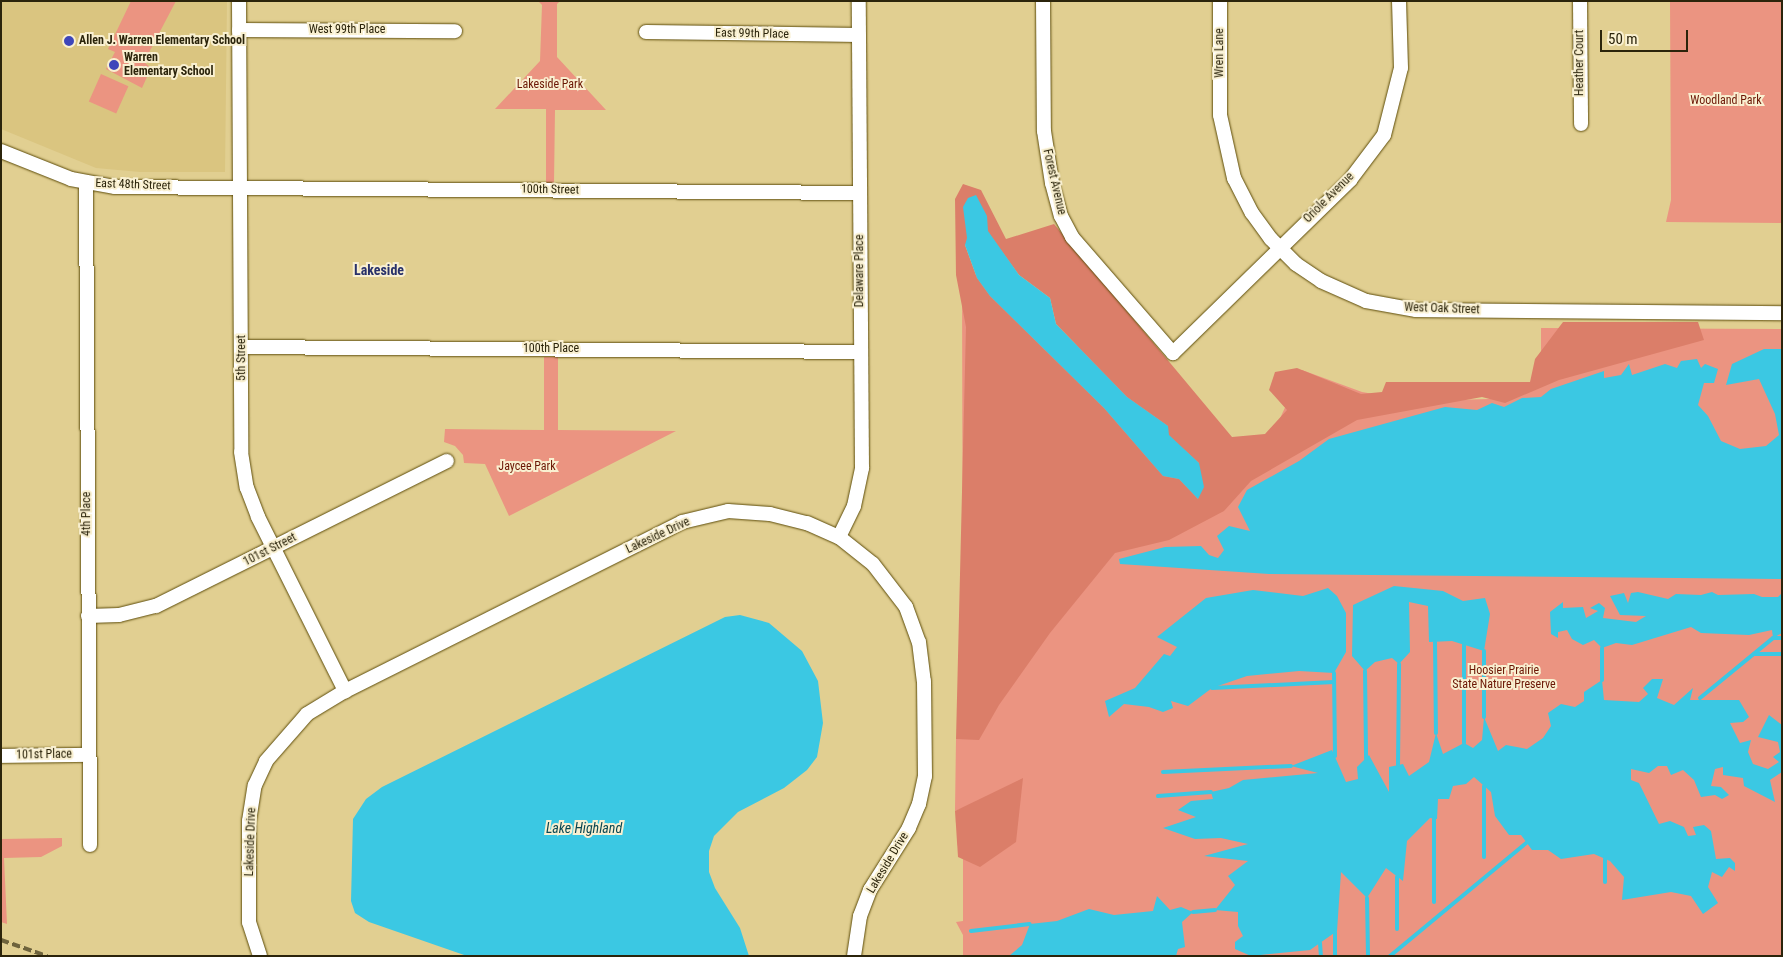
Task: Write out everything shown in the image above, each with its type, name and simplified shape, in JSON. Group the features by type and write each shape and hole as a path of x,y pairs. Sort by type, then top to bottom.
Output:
{"street":[{"name":"5th Street","path":"239,1 241,452 247,488 273,548 345,691"},
{"name":"Delaware Place","path":"839,537 854,506 862,468 859,1"},
{"name":"Forest Avenue","path":"1043,1 1044,131 1052,183 1061,216 1072,237 1173,353"},
{"name":"Wren Lane","path":"1220,1 1220,104"},
{"name":"Oriole Avenue","path":"1173,353 1350,180 1384,134 1401,68 1399,1"},
{"name":"Heather Court","path":"1580,1 1581,124"},
{"name":"West 99th Place","path":"239,30 455,31"},
{"name":"East 99th Place","path":"646,32 859,35"},
{"name":"West Oak Street","path":"1220,104 1223,139 1234,178 1252,213 1279,248 1307,272 1336,289 1372,302 1404,309 1782,313"},
{"name":"East 48th Street","path":"1,151 86,183 130,187 240,186"},
{"name":"4th Place","path":"86,183 90,845"},
{"name":"100th Street","path":"240,186 860,193"},
{"name":"100th Place","path":"242,347 860,352"},
{"name":"101st Street","path":"88,616 119,616 156,606 446,461"},
{"name":"Lakeside Drive","path":"260,956 249,922 249,821 255,785 266,761 290,731 307,714 345,691 682,522 728,511 770,514 807,523 839,537 873,564 906,607 918,642 924,680 924,776 919,804 909,828 870,890 860,916 854,956"},
{"name":"101st Place","path":"1,756 88,755"}],"shaded area":[{"name":"Warren Elementary School","path":"1,1 227,1 225,172 140,172 96,168 1,129"},
{"path":"963,184 981,190 1006,239 1054,224 1232,437 1265,434 1287,410 1269,390 1275,372 1297,368 1361,394 1382,392 1386,382 1530,382 1535,359 1563,322 1698,322 1704,340 1559,380 1505,403 1482,397 1357,420 1251,481 1224,511 1169,540 1115,553 1050,633 999,705 979,740 956,739 966,327 956,275 955,199","holes":["987,216 987,231 1019,275 1050,298 1056,324 1127,397 1168,426 1168,435 1199,463 1198,499 1179,479 1163,476 1104,408 990,296 977,278 965,245"]},
{"path":"1023,778 1016,842 980,867 958,857 955,811"}],"green space":[{"path":"131,1 176,1 144,62 151,68 142,88 106,69 115,52 108,49"},
{"name":"Lakeside Park","path":"538,1 560,1 557,4 557,57 606,110 555,110 554,183 546,183 546,109 495,109 540,61 542,5"},
{"name":"Woodland Park","path":"1670,1 1782,1 1782,223 1666,222 1671,200"},
{"path":"101,74 128,86 116,114 89,101"},
{"name":"Hoosier Prairie State Nature Preserve","path":"962,266 1257,469 1302,370 1362,392 1414,401 1489,399 1541,383 1541,328 1782,329 1782,956 963,956 963,935 956,922 963,921 963,808 955,811 956,739 963,739"},
{"name":"Jaycee Park","path":"544,357 558,357 558,430 676,431 509,516 485,464 464,463 463,455 455,446 444,442 445,429 544,430"},
{"path":"62,838 62,846 41,857 4,858 7,924 1,922 1,839"}],"water":[{"path":"976,195 987,216 988,231 1019,275 1050,298 1056,324 1127,397 1168,426 1169,435 1199,463 1204,487 1198,499 1179,479 1163,476 1104,408 990,296 977,278 965,245 967,238 963,207 968,198"},
{"path":"1764,349 1782,349 1782,579 1269,574 1120,564 1119,559 1165,547 1201,546 1209,555 1218,558 1224,550 1217,536 1229,526 1250,531 1238,507 1247,490 1299,461 1329,439 1445,407 1477,410 1492,403 1504,407 1522,398 1541,397 1551,389 1604,371 1604,378 1621,375 1629,364 1632,375 1665,364 1677,368 1681,361 1697,359 1701,368 1705,364 1718,369 1714,383 1704,383 1698,405 1708,416 1721,441 1740,449 1766,446 1779,435 1775,414 1759,379 1726,385 1732,364"},
{"path":"1394,586 1443,591 1463,601 1485,598 1490,614 1484,651 1452,641 1429,642 1428,606 1409,602 1410,652 1399,664 1392,658 1375,662 1365,671 1352,656 1353,605"},
{"path":"1328,588 1337,596 1346,613 1346,652 1334,673 1299,671 1247,676 1212,688 1188,706 1171,701 1173,708 1163,712 1149,707 1124,704 1109,717 1105,701 1135,688 1164,654 1170,656 1177,647 1157,637 1206,598 1253,590 1303,596"},
{"path":"1638,592 1668,599 1676,594 1701,595 1712,592 1718,595 1754,594 1762,597 1778,597 1782,593 1782,633 1773,638 1772,630 1749,635 1701,633 1691,627 1632,645 1616,643 1602,648 1594,640 1583,645 1572,639 1567,630 1558,632 1558,638 1551,634 1550,612 1563,602 1563,608 1583,607 1586,618 1598,611 1590,608 1599,603 1605,608 1603,618 1636,622 1646,616 1620,615 1610,596 1624,593 1628,603 1631,593"},
{"name":"Lake Highland","path":"740,615 769,623 802,651 818,681 823,723 817,757 807,770 784,788 738,812 714,836 709,851 709,872 715,888 740,928 749,956 467,956 369,922 355,913 351,901 353,819 366,799 382,787 725,617"},
{"path":"1652,679 1663,679 1657,698 1674,705 1693,688 1690,700 1739,700 1749,717 1743,722 1730,723 1740,743 1751,740 1748,752 1753,764 1768,769 1779,762 1773,757 1780,752 1778,742 1758,737 1769,715 1782,725 1782,772 1770,780 1775,802 1744,786 1743,778 1723,775 1723,767 1715,769 1711,786 1721,787 1729,795 1722,799 1715,795 1701,797 1694,780 1683,770 1671,775 1667,766 1658,766 1649,773 1631,769 1631,780 1639,783 1659,824 1670,821 1684,827 1688,836 1696,835 1693,827 1704,825 1711,831 1716,859 1730,858 1735,863 1735,871 1729,867 1722,877 1712,872 1708,887 1718,903 1703,914 1691,896 1671,892 1622,900 1624,877 1610,861 1594,854 1561,859 1548,850 1532,850 1521,835 1509,835 1495,816 1491,792 1474,777 1466,784 1453,786 1449,799 1438,799 1437,819 1430,818 1407,841 1403,881 1386,868 1367,898 1341,872 1337,931 1310,950 1251,956 1235,949 1235,942 1243,936 1238,926 1238,912 1215,910 1235,885 1228,876 1248,861 1204,856 1248,844 1221,838 1195,839 1163,828 1196,817 1178,810 1191,801 1213,799 1211,792 1229,788 1243,780 1318,773 1291,766 1332,750 1346,782 1358,779 1357,767 1369,755 1389,792 1389,767 1403,764 1409,776 1429,762 1436,733 1443,754 1464,743 1473,748 1482,740 1484,717 1498,751 1506,745 1527,749 1543,738 1551,726 1548,713 1561,704 1575,707 1584,701 1584,692 1602,680 1604,700 1639,702 1648,694 1643,688"},
{"path":"1157,896 1170,910 1181,907 1193,912 1182,922 1185,947 1178,949 1176,956 1009,956 1022,945 1030,924 1057,921 1089,909 1114,915 1153,911"}],"waterway":[{"path":"1700,698 1773,638 1782,638"},
{"path":"1435,642 1436,733"},
{"path":"1464,644 1464,743"},
{"path":"1602,648 1602,680"},
{"path":"1484,651 1484,717"},
{"path":"1754,654 1782,654"},
{"path":"1398,765 1399,664"},
{"path":"1365,671 1366,759"},
{"path":"1334,673 1335,756"},
{"path":"1212,688 1334,682"},
{"path":"1163,772 1291,766"},
{"path":"1484,786 1484,857"},
{"path":"1158,796 1211,792"},
{"path":"1434,819 1434,902"},
{"path":"1390,956 1526,843"},
{"path":"1605,859 1605,882"},
{"path":"1397,877 1397,929"},
{"path":"1367,898 1368,956"},
{"path":"1193,912 1215,910"},
{"path":"971,931 1030,924"},
{"path":"1335,932 1335,956"},
{"path":"1320,943 1321,956"}],"railway":[{"path":"1,940 47,956"}],"place":[{"name":"Allen J. Warren Elementary School","path":"69,41"},
{"name":"Warren Elementary School","path":"114,65"}],"district":[{"name":"Lakeside","path":"379,270"}]}
